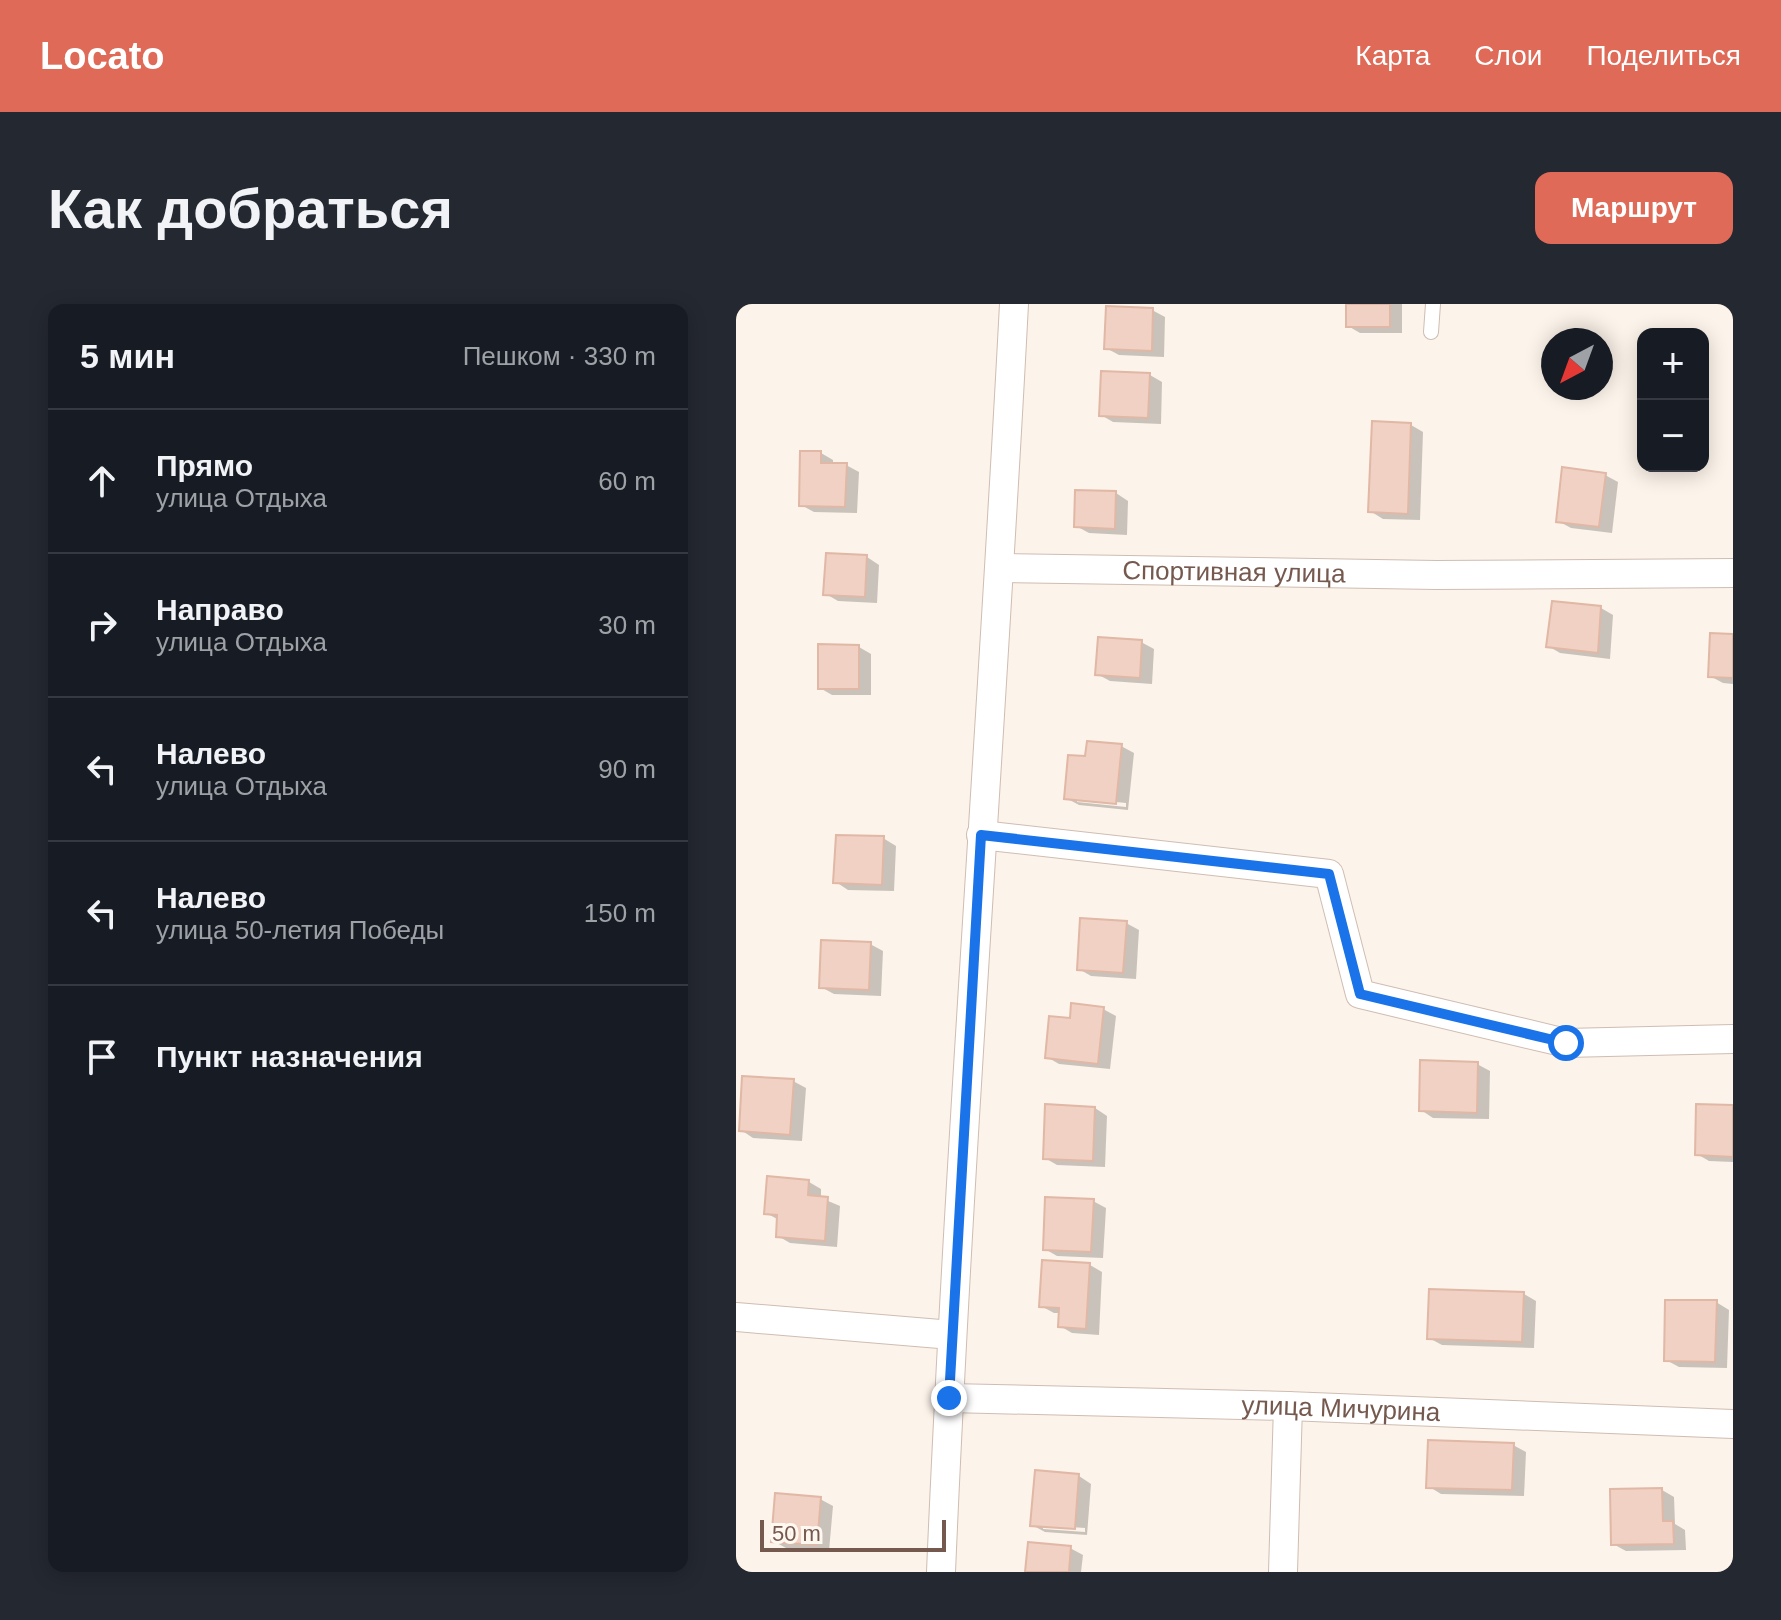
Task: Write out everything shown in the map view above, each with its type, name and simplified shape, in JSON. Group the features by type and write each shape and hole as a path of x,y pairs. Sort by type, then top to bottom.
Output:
{"street":[{"path":"941,1572 952,1335 1014,304"},
{"name":"Спортивная улица","path":"1000,568 1436,575 1733,573"},
{"path":"981,835 1329,874 1360,994 1566,1043 1733,1039"},
{"path":"736,1317 952,1335"},
{"name":"улица Мичурина","path":"949,1398 1288,1406 1733,1424"},
{"path":"1283,1572 1288,1406"}],"lane":[{"path":"1431,332 1433,304"}],"building":[{"path":"1346,304 1390,304 1390,327 1346,327"},
{"path":"1106,306 1153,308 1152,351 1104,349"},
{"path":"1101,371 1150,373 1148,418 1099,416"},
{"path":"1372,421 1411,423 1408,514 1368,512"},
{"path":"800,451 821,451 821,463 847,463 845,507 799,506"},
{"path":"1562,467 1606,473 1599,527 1556,522"},
{"path":"1075,490 1116,491 1115,529 1074,527"},
{"path":"826,553 867,555 865,597 823,595"},
{"path":"1552,601 1601,606 1598,653 1546,647"},
{"path":"1710,633 1733,634 1733,678 1708,677"},
{"path":"1098,637 1142,640 1140,678 1095,675"},
{"path":"818,644 859,645 859,689 818,689"},
{"path":"1087,741 1122,744 1116,804 1064,799 1068,755 1085,756"},
{"path":"836,835 884,836 882,885 833,883"},
{"path":"1080,918 1127,921 1123,973 1077,970"},
{"path":"821,940 871,942 869,990 819,988"},
{"path":"1071,1003 1104,1007 1098,1064 1045,1058 1049,1016 1070,1018"},
{"path":"1420,1060 1478,1062 1477,1113 1419,1111"},
{"path":"742,1076 794,1079 790,1135 739,1131"},
{"path":"1045,1104 1095,1107 1093,1161 1043,1159"},
{"path":"1696,1104 1733,1105 1733,1157 1695,1155"},
{"path":"767,1176 809,1180 808,1195 828,1197 825,1241 776,1237 777,1215 764,1214"},
{"path":"1045,1197 1094,1199 1091,1252 1043,1250"},
{"path":"1042,1260 1090,1263 1086,1329 1058,1327 1059,1308 1039,1307"},
{"path":"1429,1289 1524,1292 1522,1342 1427,1339"},
{"path":"1665,1300 1717,1300 1715,1362 1664,1361"},
{"path":"1428,1440 1514,1443 1512,1490 1426,1488"},
{"path":"1035,1470 1079,1474 1075,1529 1030,1526"},
{"path":"1662,1488 1663,1521 1673,1521 1674,1544 1611,1545 1610,1489"},
{"path":"775,1493 821,1497 817,1545 771,1542"},
{"path":"1028,1542 1071,1546 1069,1572 1025,1572"}],"route":[{"path":"949,1398 981,835 1329,874 1360,994 1566,1043"}]}
